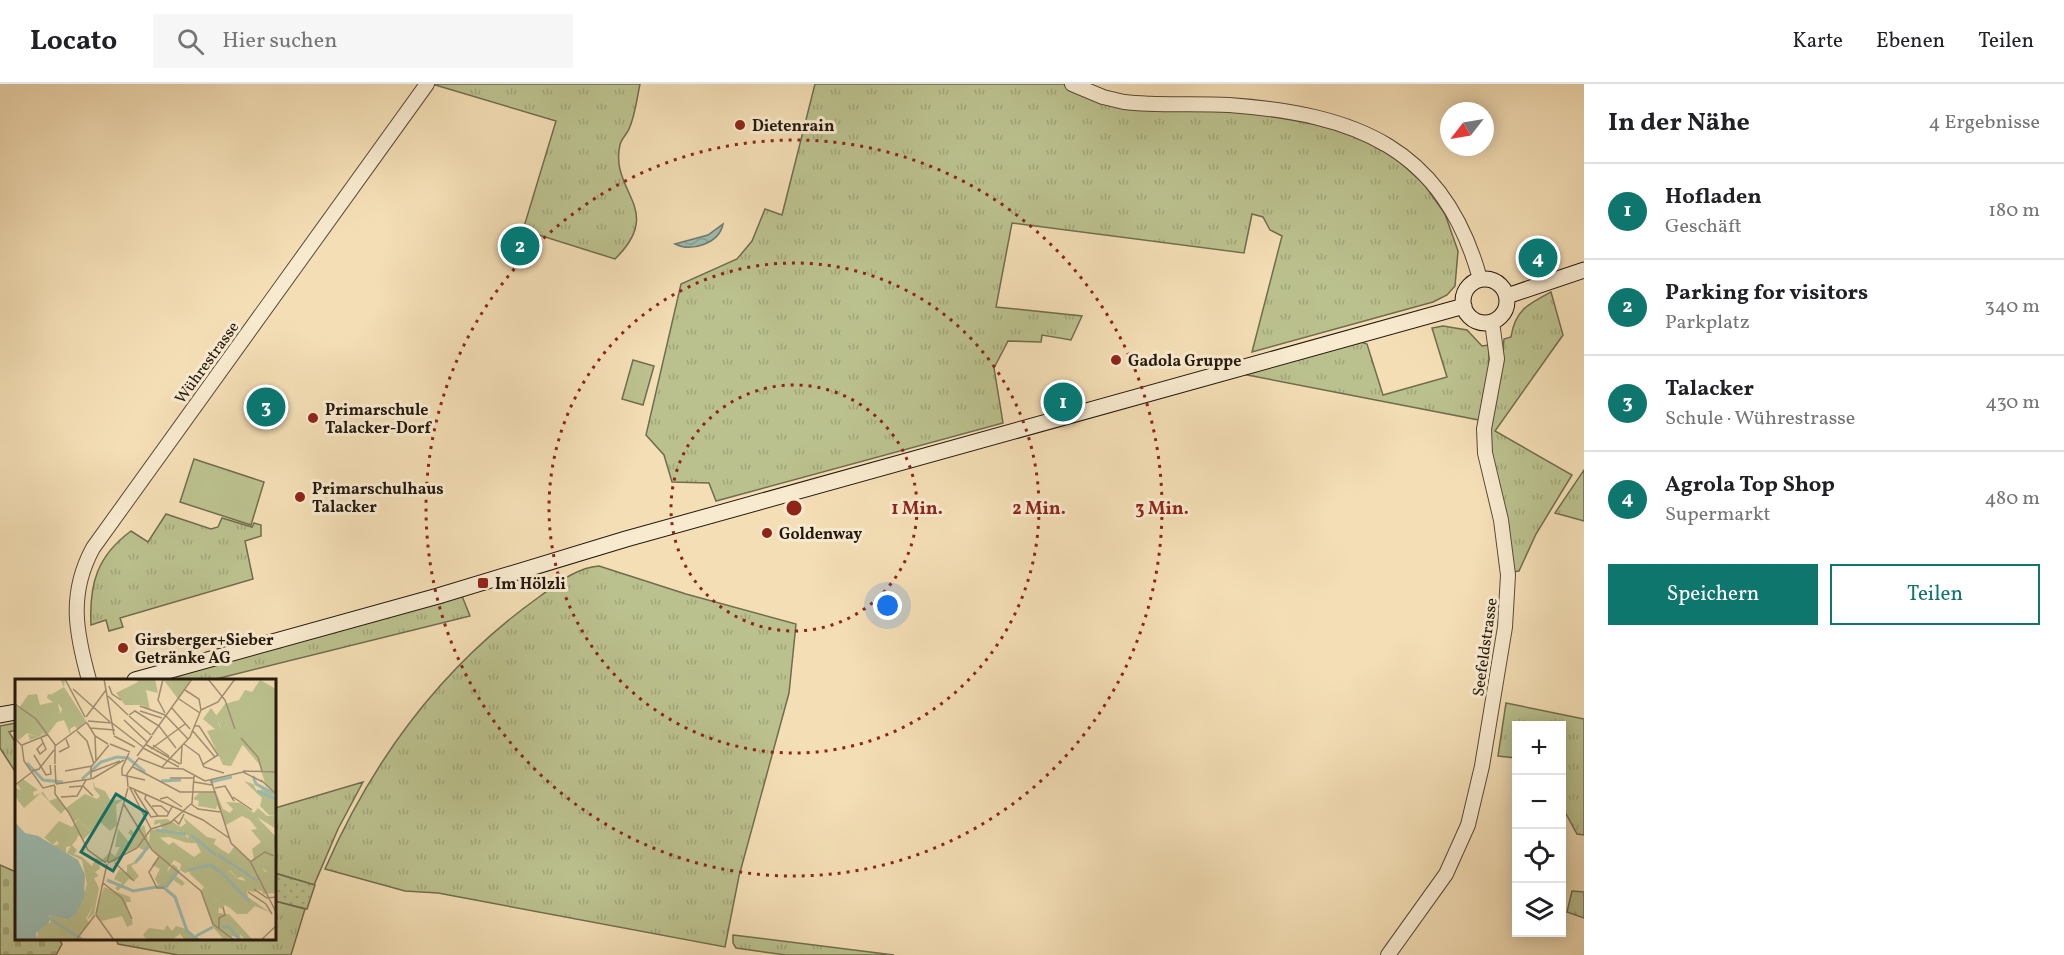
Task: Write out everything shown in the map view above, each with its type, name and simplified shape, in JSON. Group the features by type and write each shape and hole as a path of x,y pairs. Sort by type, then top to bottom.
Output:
{"main road":[{"path":"1507,296 1584,270"},
{"path":"1480,279 1494,280 1504,289 1507,296 1506,309 1492,322 1485,323 1472,318 1464,306 1463,299 1468,287 1480,279"},
{"path":"142,679 448,593 626,539 1464,306"},
{"path":"0,715 15,712"}],"street":[{"name":"Wührestrasse","path":"89,679 75,615 78,584 93,548 427,84"},
{"path":"1072,84 1103,98 1124,102 1252,108 1325,118 1361,130 1402,154 1440,192 1461,226 1480,279"},
{"name":"Seefeldstrasse","path":"1389,955 1446,874 1468,825 1482,766 1503,638 1508,584 1506,547 1489,477 1484,445 1484,429 1497,359 1492,322"}],"green space":[{"path":"432,84 640,84 631,124 621,143 619,161 622,176 636,213 636,227 629,242 615,259 523,230 556,121"},
{"path":"815,84 1072,84 1103,97 1325,118 1390,153 1424,184 1445,214 1458,251 1455,286 1447,295 1433,302 1252,352 1282,236 1270,230 1263,217 1252,214 1244,253 1012,223 996,307 1082,316 1071,340 1042,335 1041,342 1008,341 994,368 1003,423 716,501 709,483 672,482 664,455 646,435 681,284 737,259 752,241 765,209 782,215"},
{"path":"1551,292 1563,335 1495,431 1572,475 1536,534 1519,571 1513,572 1489,449 1491,415 1501,369 1504,339 1511,337 1516,320 1524,309"},
{"path":"1443,326 1467,330 1482,346 1489,345 1489,367 1479,420 1242,374 1358,341 1367,344 1383,395 1447,377 1432,328"},
{"path":"633,360 654,366 643,405 622,399"},
{"path":"194,459 264,482 251,525 180,502"},
{"path":"1584,470 1584,521 1555,513"},
{"path":"166,514 211,529 218,527 222,518 252,527 254,523 261,525 261,536 245,541 253,579 120,618 123,627 109,631 106,620 91,625 94,584 110,550 131,531 148,542"},
{"path":"599,566 686,594 796,624 789,693 739,876 725,947 438,893 405,891 325,869 344,829 388,754 413,718 441,685 471,653 539,597 574,573"},
{"path":"462,596 470,616 216,679 163,679"},
{"path":"1506,703 1584,719 1584,835 1577,834 1566,814 1566,721 1512,721 1512,758 1498,756"},
{"path":"15,723 15,730 9,732 15,741 15,771 0,748 0,726"},
{"path":"363,782 338,829 314,885 276,873 276,808"},
{"path":"0,865 15,872 15,940 60,940 62,944 56,955 0,955"},
{"path":"276,874 315,885 307,909 276,901"},
{"path":"1572,891 1584,892 1584,918 1567,912"},
{"path":"276,901 305,909 291,955 178,955 118,944 116,940 276,940"},
{"path":"733,935 894,955 786,955 736,948"}],"water":[{"path":"723,224 716,237 704,244 689,247 675,244 708,235"}],"place":[{"name":"Dietenrain","path":"740,125"},
{"name":"Parking for visitors","path":"520,246"},
{"name":"Agrola Top Shop","path":"1538,258"},
{"name":"Gadola Gruppe","path":"1116,360"},
{"name":"Hofladen","path":"1063,402"},
{"name":"Talacker","path":"266,407"},
{"name":"Primarschule Talacker-Dorf","path":"313,418"},
{"name":"Primarschulhaus Talacker","path":"300,497"},
{"name":"Goldenway","path":"767,533"},
{"name":"Im Hölzli","path":"483,583"},
{"name":"Girsberger+Sieber Getränke AG","path":"123,648"}]}
